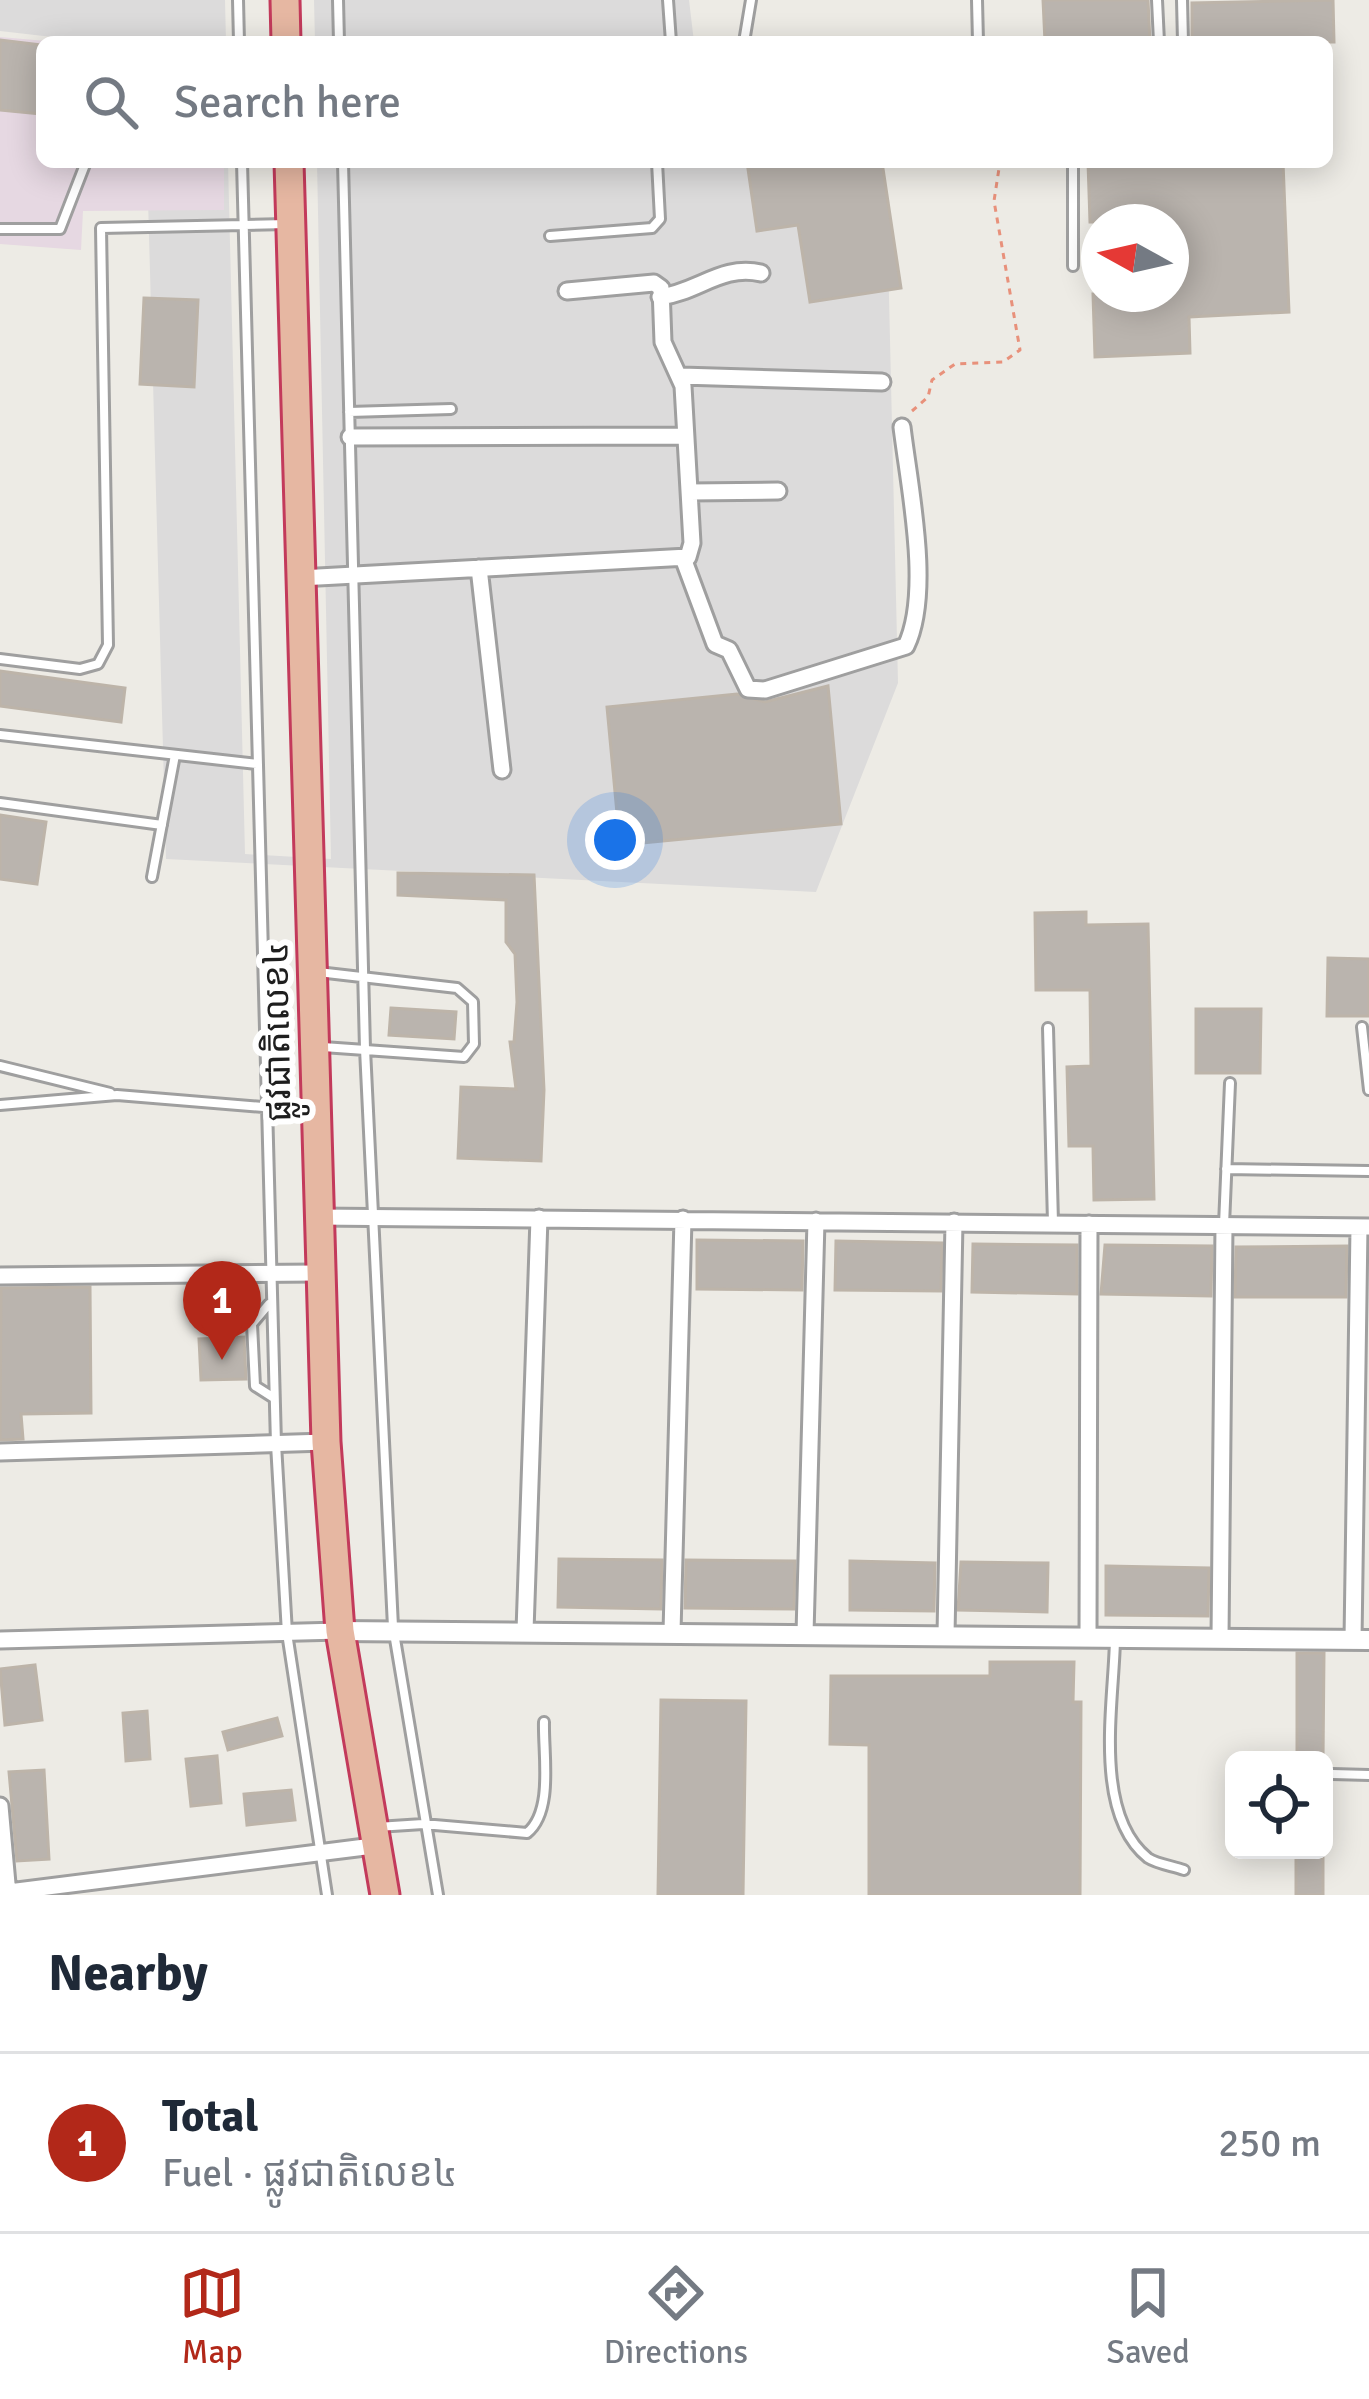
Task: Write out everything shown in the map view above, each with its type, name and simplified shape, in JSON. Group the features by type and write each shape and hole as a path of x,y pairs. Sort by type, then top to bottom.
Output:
{"highway":[{"path":"285,0 286,36"},
{"name":"ផ្លូវជាតិលេខ៤","path":"289,168 326,1442 340,1630 381,1894"}],"street":[{"path":"660,297 696,289 719,273 741,268 761,273"},
{"path":"300,578 683,558 691,553 681,376 663,342 661,288 654,284 567,291"},
{"path":"681,376 882,382"},
{"path":"683,558 715,644 729,650 748,688 765,690 906,646 914,619 915,532 902,427"},
{"path":"350,437 684,436"},
{"path":"689,492 778,491"},
{"path":"479,568 502,770"},
{"path":"0,1640 393,1627 1361,1640 1364,1227 316,1217"},
{"path":"525,1630 539,1218"},
{"path":"672,1632 683,1220"},
{"path":"805,1634 816,1221"},
{"path":"946,1635 954,1222"},
{"path":"1088,1637 1089,1224"},
{"path":"1220,1638 1224,1226"},
{"path":"0,1276 318,1273"},
{"path":"0,1452 326,1442"},
{"path":"0,1806 5,1893 317,1854 371,1837"}],"lane":[{"path":"238,0 239,36"},
{"path":"338,0 339,36"},
{"path":"668,0 671,36"},
{"path":"745,36 751,0"},
{"path":"977,0 978,36"},
{"path":"1157,0 1159,36"},
{"path":"1182,0 1183,36"},
{"path":"0,229 60,229 84,168"},
{"path":"242,168 275,1444 287,1633 326,1895"},
{"path":"343,168 365,1049 393,1627 438,1895"},
{"path":"550,236 652,228 660,219 657,168"},
{"path":"1073,168 1073,266"},
{"path":"0,659 80,669 98,664 108,645 101,228 291,224"},
{"path":"349,412 451,409"},
{"path":"0,735 257,764"},
{"path":"152,877 175,755"},
{"path":"0,802 162,825"},
{"path":"310,972 457,988 473,1002 474,1044 464,1057 312,1047"},
{"path":"1362,1027 1369,1090"},
{"path":"1048,1028 1053,1223"},
{"path":"0,1066 117,1095 314,1111"},
{"path":"1224,1226 1230,1083"},
{"path":"0,1105 117,1095"},
{"path":"1226,1169 1369,1171"},
{"path":"271,1302 252,1324 255,1386 276,1398"},
{"path":"1115,1637 1114,1777 1121,1822 1149,1859 1184,1870"},
{"path":"371,1837 423,1824 526,1833 537,1825 543,1799 544,1722"},
{"path":"1333,1774 1369,1775"}],"path":[{"path":"902,427 928,398 932,380 955,364 1003,362 1020,350 994,201 999,168"}],"shaded area":[{"path":"0,0 225,0 226,36 44,36 0,31"},
{"path":"314,0 689,0 693,36 315,36"},
{"path":"0,37 36,40 36,168 224,168 224,210 83,211 81,250 0,244"},
{"path":"147,168 228,168 245,854 331,859 317,168 796,168 888,254 898,683 816,892 166,859"}],"building":[{"path":"1043,0 1148,0 1150,36 1045,36"},
{"path":"1333,0 1334,42 1333,36 1192,36 1192,3"},
{"path":"0,40 36,44 36,113 0,110"},
{"path":"748,168 883,168 901,288 810,302 798,225 757,231"},
{"path":"1088,168 1283,168 1289,312 1189,317 1190,353 1095,357 1094,312 1189,312 1189,204 1089,204"},
{"path":"144,298 198,300 194,387 140,384"},
{"path":"0,671 125,688 121,722 0,706"},
{"path":"828,686 841,824 620,845 607,707 737,694 765,702"},
{"path":"0,815 46,822 37,884 0,879"},
{"path":"398,873 534,875 544,1090 541,1161 458,1158 461,1087 516,1089 510,1042 514,1042 517,1002 515,954 506,942 506,900 398,895"},
{"path":"1086,912 1086,925 1148,924 1154,1199 1094,1200 1093,1146 1069,1146 1067,1067 1091,1066 1090,990 1036,990 1035,913"},
{"path":"1328,958 1369,959 1369,1016 1327,1016"},
{"path":"391,1008 456,1012 454,1039 389,1035"},
{"path":"1196,1009 1261,1009 1260,1073 1196,1073"},
{"path":"697,1240 803,1241 802,1290 697,1289"},
{"path":"836,1241 942,1243 941,1291 835,1290"},
{"path":"973,1244 1077,1245 1077,1294 972,1292"},
{"path":"1105,1245 1212,1246 1211,1296 1101,1294"},
{"path":"1347,1246 1346,1297 1235,1297 1236,1247"},
{"path":"90,1287 91,1413 21,1414 23,1439 0,1440 1,1288"},
{"path":"244,1337 246,1379 201,1380 199,1339"},
{"path":"559,1559 662,1560 661,1609 558,1607"},
{"path":"686,1560 795,1561 794,1609 685,1608"},
{"path":"850,1561 935,1563 934,1611 850,1610"},
{"path":"961,1562 1048,1563 1047,1612 958,1610"},
{"path":"1106,1566 1209,1568 1208,1616 1106,1615"},
{"path":"1297,1653 1324,1653 1323,1751 1297,1751"},
{"path":"990,1662 1074,1662 1073,1702 1081,1702 1080,1895 869,1895 869,1745 830,1744 831,1676 990,1676"},
{"path":"35,1665 42,1720 5,1725 0,1669"},
{"path":"661,1700 746,1701 743,1895 658,1895"},
{"path":"147,1711 150,1759 126,1761 123,1713"},
{"path":"277,1718 282,1736 228,1750 223,1732"},
{"path":"217,1756 221,1803 191,1806 186,1759"},
{"path":"44,1770 49,1859 17,1861 9,1772"},
{"path":"291,1790 295,1820 247,1825 244,1794"},
{"path":"1296,1859 1323,1859 1323,1895 1296,1895"}],"place":[{"name":"Total","path":"222,1360"}]}
